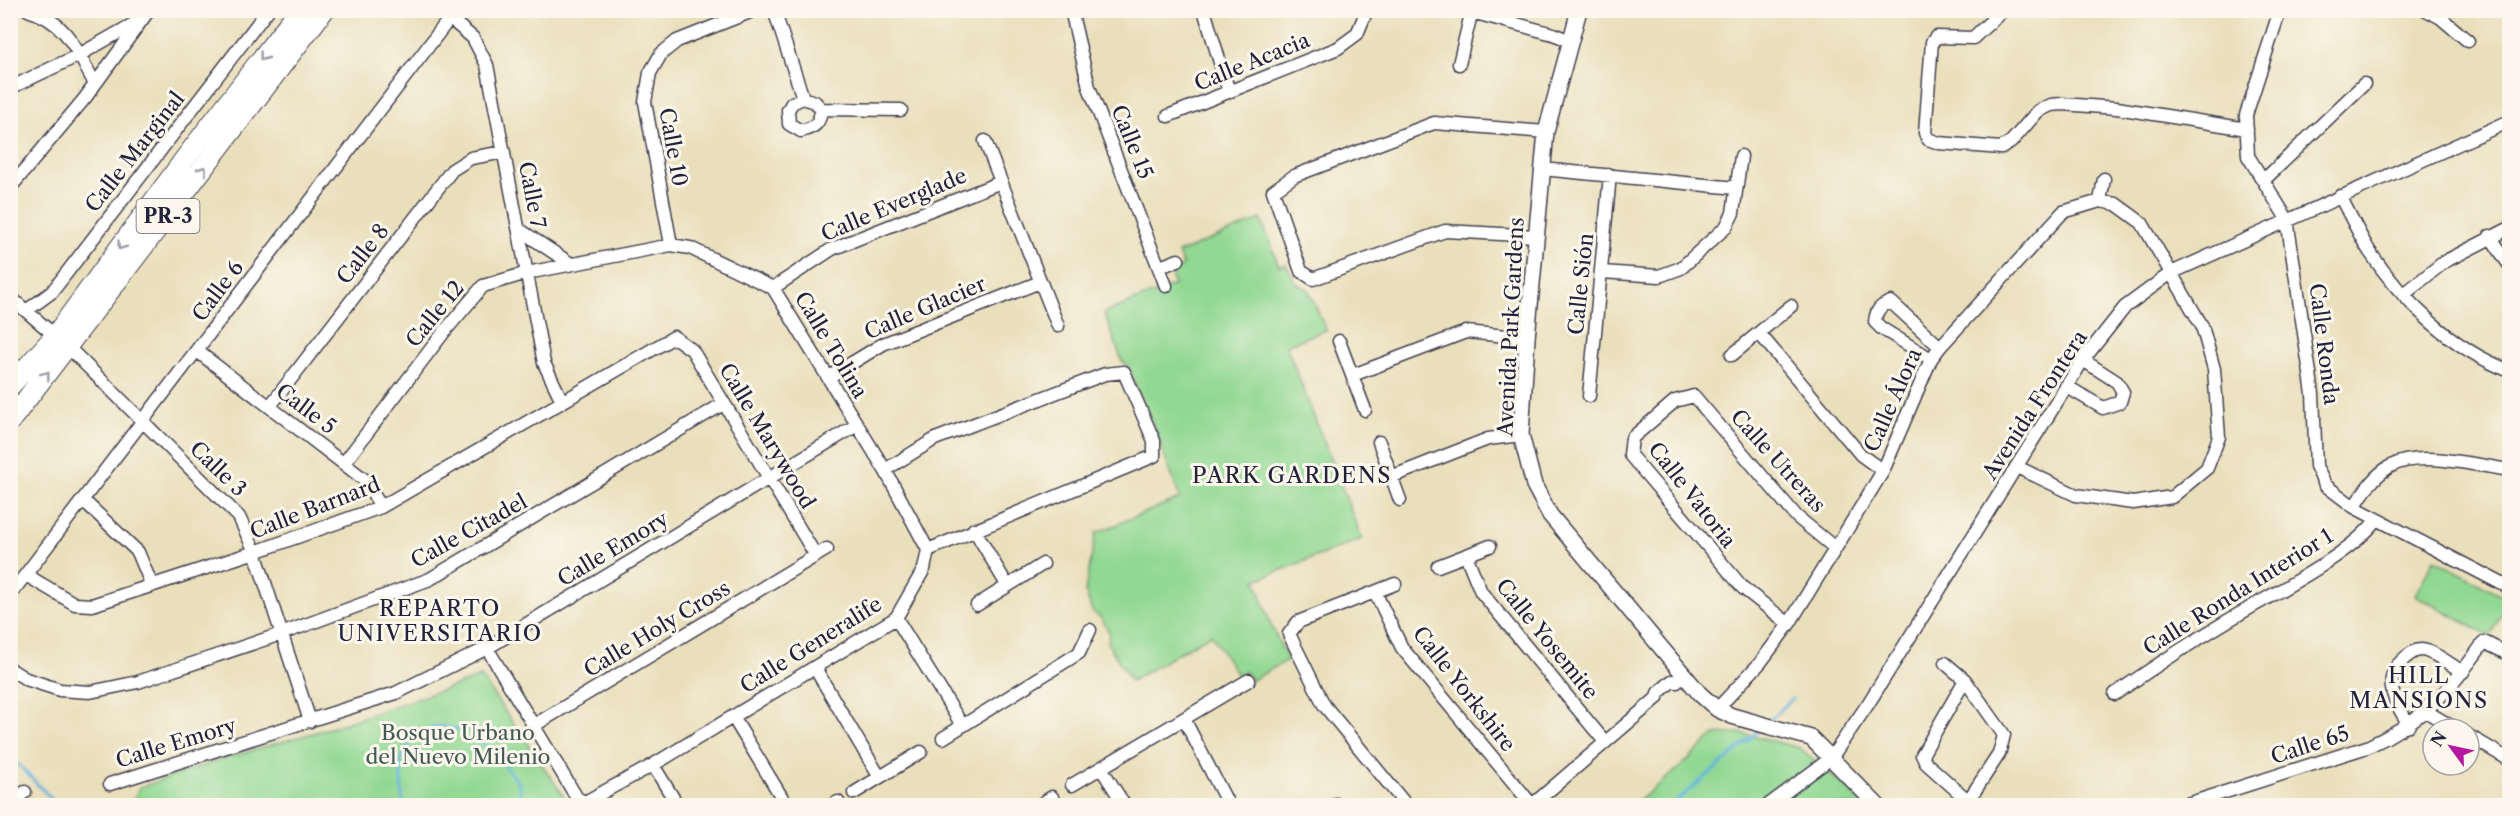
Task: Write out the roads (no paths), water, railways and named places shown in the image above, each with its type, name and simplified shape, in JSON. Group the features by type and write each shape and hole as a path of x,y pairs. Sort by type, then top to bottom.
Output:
{"highway":[{"name":"PR-3","path":"10,421 61,341 184,160 299,10"},
{"name":"PR-3","path":"10,386 61,341 324,10"}],"street":[{"path":"28,10 42,15 66,31 95,84"},
{"name":"Calle Marginal","path":"26,311 52,292 268,10"},
{"name":"Calle 10","path":"670,245 645,102 650,73 661,54 677,41 755,10"},
{"path":"774,10 803,98"},
{"name":"Calle 15","path":"1071,10 1089,87 1166,285"},
{"path":"1204,10 1229,92"},
{"name":"Calle Acacia","path":"1168,117 1338,48 1357,34 1367,10"},
{"name":"Avenida Park Gardens","path":"1579,10 1546,132 1542,169 1521,435 1534,485 1550,515 1681,679 1717,709 1755,723 1811,738 1878,806"},
{"path":"2003,10 1973,38 1936,38 1932,42 1925,133 1928,139 1939,143 2001,148 2011,142 2038,111 2051,105 2062,104 2117,108 2247,129"},
{"name":"Calle Ronda","path":"2280,10 2246,115 2248,156 2287,219 2313,394 2316,466 2325,485 2354,507 2510,588"},
{"path":"2426,10 2441,18 2468,41"},
{"path":"1459,64 1472,11 1570,41"},
{"name":"Calle 7","path":"448,13 473,38 488,64 543,363 562,401"},
{"name":"Calle 6","path":"10,595 197,351 448,13"},
{"path":"10,88 79,55 145,15"},
{"path":"10,188 95,84 145,15"},
{"path":"2264,180 2364,84"},
{"path":"821,109 820,119 815,127 801,131 789,124 788,110 792,103 803,98 814,102 821,109 901,110"},
{"name":"Avenida Frontera","path":"1767,806 1831,758 1879,688 2066,386 2083,360 2125,308 2171,273 2287,219 2510,121"},
{"path":"1536,236 1445,231 1313,279 1301,271 1274,191 1294,176 1434,123 1546,132"},
{"path":"985,141 1058,326"},
{"name":"Calle 8","path":"270,406 452,170 471,158 504,152"},
{"path":"1602,272 1659,276 1681,268 1726,227 1733,213 1741,156"},
{"path":"1542,169 1736,188"},
{"name":"Calle Sión","path":"1589,396 1610,176"},
{"path":"2017,467 2076,495 2133,503 2172,497 2207,468 2219,437 2214,369 2202,326 2142,223 2116,204 2100,201 2104,179"},
{"name":"Calle Everglade","path":"773,288 832,249 1001,182"},
{"path":"2340,196 2368,249 2403,295 2444,333 2493,365 2510,371"},
{"name":"Calle Álora","path":"1717,709 1760,663 1788,624 1883,471 1931,359 1940,347 2063,212 2100,201"},
{"path":"2403,295 2444,262 2490,236 2510,228"},
{"path":"519,230 571,264"},
{"path":"2490,236 2510,266"},
{"name":"Calle 12","path":"344,463 444,332 483,286 527,273 670,245"},
{"name":"Calle Tolina","path":"670,245 690,248 773,288 885,470 928,550"},
{"path":"1160,267 1178,260"},
{"name":"Calle Glacier","path":"829,377 883,344 1040,282"},
{"name":"Calle 3","path":"10,297 61,341 239,517 255,552 310,721"},
{"path":"1931,359 1881,328 1875,322 1875,312 1882,305 1891,302 1940,347"},
{"path":"1732,355 1791,306"},
{"path":"1353,375 1466,332 1527,338"},
{"path":"1759,333 1861,455 1883,471"},
{"name":"Calle Marywood","path":"664,342 674,337 692,350 769,478 822,552 801,565"},
{"path":"1339,341 1365,410"},
{"name":"Calle Barnard","path":"26,575 75,604 92,605 255,552 381,507 664,342"},
{"name":"Calle 5","path":"197,351 365,480 381,507"},
{"path":"2066,386 2103,408 2120,402 2122,392 2117,382 2083,360"},
{"path":"885,470 935,440 1104,374 1124,372 1154,441 1154,456 928,550"},
{"name":"Calle Utreras","path":"1694,396 1797,518 1835,548"},
{"name":"Calle Vatoria","path":"1694,396 1675,401 1632,438 1630,456 1743,588 1788,624"},
{"name":"Calle Citadel","path":"10,669 26,679 60,690 90,692 138,682 281,634 430,579 723,404"},
{"name":"Calle Emory","path":"110,784 396,693 487,648 857,425"},
{"path":"1391,477 1488,439 1521,435"},
{"path":"1379,442 1400,500"},
{"path":"2354,507 2371,482 2391,466 2412,459 2510,470"},
{"path":"83,500 138,552 152,586"},
{"name":"Calle Ronda Interior 1","path":"2115,694 2175,652 2309,573 2368,531 2377,519"},
{"path":"974,529 1007,585"},
{"path":"1438,566 1490,546"},
{"name":"Calle Generalife","path":"533,726 577,798 585,802 653,765 896,618 924,569 928,550"},
{"name":"Calle Yosemite","path":"1466,555 1481,592 1605,742"},
{"path":"977,605 1043,564"},
{"name":"Calle Holy Cross","path":"533,726 801,565"},
{"path":"1395,584 1298,622 1289,634 1324,705 1407,806"},
{"name":"Calle Yorkshire","path":"1375,592 1402,648 1531,805"},
{"path":"896,618 962,725"},
{"path":"943,738 1079,653 1090,630"},
{"name":"Calle 65","path":"2181,806 2219,800 2367,747 2409,725 2427,712 2463,672 2484,642 2510,656"},
{"path":"487,648 533,726"},
{"path":"2409,725 2391,685 2391,674 2395,666 2414,651 2423,650 2463,672"},
{"path":"1945,663 1965,680 2004,735 1999,754 1971,803 1926,763 1922,755 1965,680"},
{"path":"815,668 879,776"},
{"path":"1531,805 1681,679"},
{"path":"1072,785 1249,680"},
{"path":"2427,712 2436,717"},
{"path":"734,717 787,806"},
{"path":"1184,718 1229,806"},
{"path":"2481,743 2510,760"},
{"path":"854,793 921,752"},
{"path":"653,765 678,806"},
{"path":"1101,768 1125,806"},
{"path":"10,802 25,792"},
{"path":"1038,806 1052,797"}],"waterway":[{"path":"1770,720 1792,699"},
{"path":"403,806 400,763 411,739 436,726 470,731 493,752 519,783 522,806"},
{"path":"1670,806 1760,729"},
{"path":"10,762 19,765 58,806"}],"district":[{"name":"PARK GARDENS","path":"1292,475"},
{"name":"REPARTO UNIVERSITARIO","path":"440,620"},
{"name":"HILL MANSIONS","path":"2419,688"}],"park label":[{"name":"Bosque Urbano del Nuevo Milenio","path":"458,745"}]}
